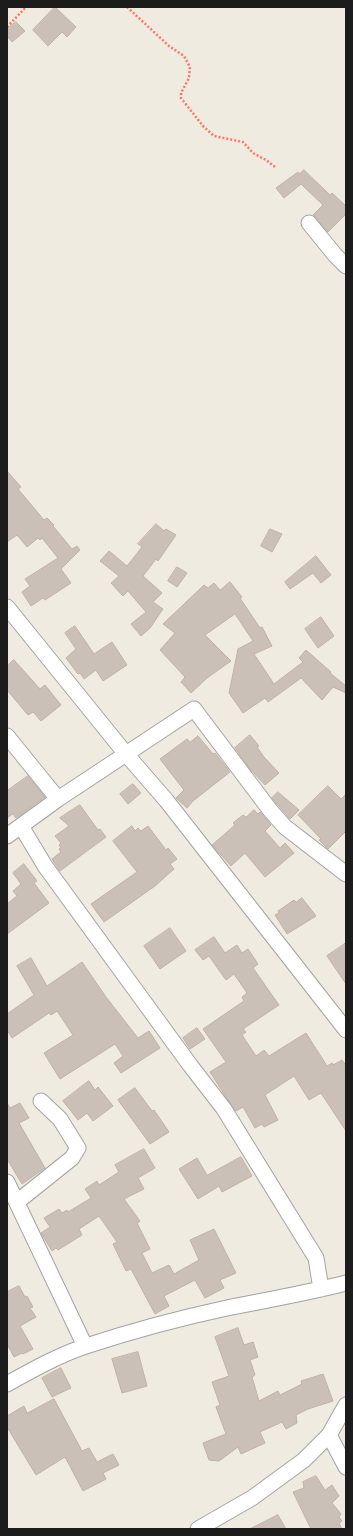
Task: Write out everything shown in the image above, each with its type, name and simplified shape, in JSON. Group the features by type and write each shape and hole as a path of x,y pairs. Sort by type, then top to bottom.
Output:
{"street":[{"path":"309,223 346,266"},
{"path":"7,608 126,754 166,800 346,1030"},
{"path":"7,836 58,798 194,709 270,810 285,827 346,874"},
{"path":"7,736 58,798"},
{"path":"21,826 45,866 190,1065 224,1109 316,1258 321,1289"},
{"path":"17,1202 72,1158 78,1148 60,1119 41,1101"},
{"path":"7,1182 85,1346"},
{"path":"7,1384 85,1346 139,1330 219,1310 346,1283"},
{"path":"198,1529 252,1498 304,1460 329,1435 346,1405"},
{"path":"329,1435 346,1467"}],"path":[{"path":"7,27 26,7"},
{"path":"127,7 169,46 184,56 190,67 189,78 181,98 203,126 214,136 243,142 253,153 275,167"}],"building":[{"path":"55,7 76,27 67,37 62,32 48,46 33,30"},
{"path":"16,22 25,31 12,42 7,36 7,29"},
{"path":"304,170 330,195 332,193 346,206 346,214 328,232 313,215 323,205 301,184 284,198 276,188 298,172 299,174"},
{"path":"7,471 21,487 18,489 44,520 47,518 54,525 53,526 72,549 77,546 80,550 61,569 71,583 45,600 43,598 31,606 22,592 30,586 25,579 58,558 42,538 40,540 38,538 27,547 17,535 7,542"},
{"path":"156,524 164,531 166,529 176,535 158,561 156,559 143,576 162,593 153,602 163,609 150,628 141,636 131,624 146,612 128,591 123,596 111,583 119,576 100,561 109,551 127,566 142,547 138,544"},
{"path":"270,529 282,534 272,552 261,546"},
{"path":"316,556 331,575 321,583 313,573 290,589 285,582"},
{"path":"177,567 187,573 177,587 168,581"},
{"path":"230,582 242,597 240,598 260,628 262,627 272,646 254,654 274,684 303,662 299,658 306,650 346,686 346,693 333,687 322,700 301,678 268,702 265,698 243,713 229,693 238,649 253,641 235,614 205,635 231,661 207,678 191,693 181,682 185,677 160,650 175,633 163,624 204,585 208,588 214,583 220,590"},
{"path":"321,617 334,636 318,648 305,629"},
{"path":"75,626 94,654 112,642 127,665 103,681 96,670 84,679 80,673 78,674 66,658 76,649 65,633"},
{"path":"14,660 40,689 45,685 61,705 41,721 33,712 28,715 7,690 7,666"},
{"path":"250,735 259,746 257,747 264,757 279,773 265,785 250,769 235,748"},
{"path":"198,736 213,754 215,753 230,772 193,801 187,808 176,798 184,790 160,759 187,739 190,742"},
{"path":"28,776 45,797 16,818 13,814 7,818 7,791"},
{"path":"133,784 141,793 128,804 120,794"},
{"path":"328,786 341,799 346,794 346,831 328,849 319,840 321,839 298,815"},
{"path":"278,792 299,810 290,819 272,798"},
{"path":"80,805 98,830 100,829 106,837 60,871 52,859 61,852 59,845 61,843 55,836 69,826 60,818"},
{"path":"254,810 258,814 260,812 271,825 265,831 280,848 285,843 294,853 265,877 245,853 231,866 212,845 235,825 233,823 243,815 246,817"},
{"path":"132,826 135,831 138,828 141,831 148,826 166,850 168,848 177,859 170,864 174,869 155,886 104,922 91,904 137,872 113,841"},
{"path":"24,864 37,881 34,883 49,903 7,934 7,904 17,896 13,891 21,884 13,873"},
{"path":"302,898 316,916 287,934 275,915 279,913 278,911 294,900 296,902"},
{"path":"170,928 186,951 160,969 144,946"},
{"path":"214,937 225,953 237,945 242,953 248,949 258,964 253,968 279,1005 243,1029 246,1032 242,1035 256,1056 264,1050 269,1056 306,1033 327,1066 332,1063 333,1065 342,1060 346,1066 346,1131 321,1093 309,1100 294,1076 265,1095 278,1120 264,1127 262,1124 255,1128 243,1107 236,1111 226,1097 210,1072 226,1062 203,1029 244,1001 242,997 247,993 234,974 226,980 209,956 203,960 195,950"},
{"path":"346,943 346,984 327,956"},
{"path":"31,958 47,986 82,962 106,997 138,1038 149,1031 160,1048 121,1073 114,1063 123,1056 115,1044 60,1079 44,1053 73,1035 57,1011 51,1015 49,1013 12,1038 7,1030 7,1014 34,995 17,966"},
{"path":"197,1028 205,1039 190,1049 183,1038"},
{"path":"89,1081 95,1090 98,1087 113,1106 93,1121 87,1113 78,1120 63,1101"},
{"path":"135,1088 152,1111 154,1110 169,1132 150,1144 118,1100"},
{"path":"7,1103 10,1108 20,1103 29,1118 19,1123 45,1168 22,1184 7,1159"},
{"path":"144,1149 155,1168 138,1178 144,1189 124,1199 140,1221 137,1223 150,1249 142,1253 152,1273 169,1265 174,1274 199,1260 190,1240 214,1229 236,1273 220,1280 224,1288 205,1298 195,1280 164,1296 169,1306 155,1314 131,1269 126,1271 113,1244 117,1242 99,1216 79,1229 82,1235 58,1250 56,1248 52,1251 41,1233 50,1227 44,1218 59,1209 62,1213 67,1210 68,1212 91,1198 85,1189 97,1181 99,1185 119,1172 115,1165"},
{"path":"241,1157 252,1176 222,1192 219,1186 198,1199 179,1169 197,1158 207,1175"},
{"path":"19,1286 25,1297 27,1296 33,1307 30,1308 36,1317 20,1326 33,1349 14,1357 7,1344 7,1292"},
{"path":"238,1328 244,1345 253,1342 258,1357 250,1360 255,1375 252,1377 259,1401 278,1391 280,1395 302,1384 301,1381 323,1374 333,1401 308,1409 296,1415 297,1423 286,1429 282,1422 260,1432 265,1443 241,1454 238,1447 219,1461 209,1460 203,1443 226,1434 216,1407 220,1405 212,1382 229,1376 215,1337"},
{"path":"138,1352 147,1386 122,1393 112,1359"},
{"path":"61,1368 71,1388 52,1397 42,1378"},
{"path":"54,1399 82,1451 89,1448 97,1462 113,1454 119,1465 103,1473 106,1479 83,1491 65,1457 36,1475 7,1427 7,1416 24,1406 27,1413"},
{"path":"316,1476 325,1490 332,1485 339,1496 332,1503 341,1514 339,1517 342,1521 339,1523 342,1529 311,1529 293,1492 304,1488 303,1482"},
{"path":"278,1515 286,1529 250,1529"}]}
